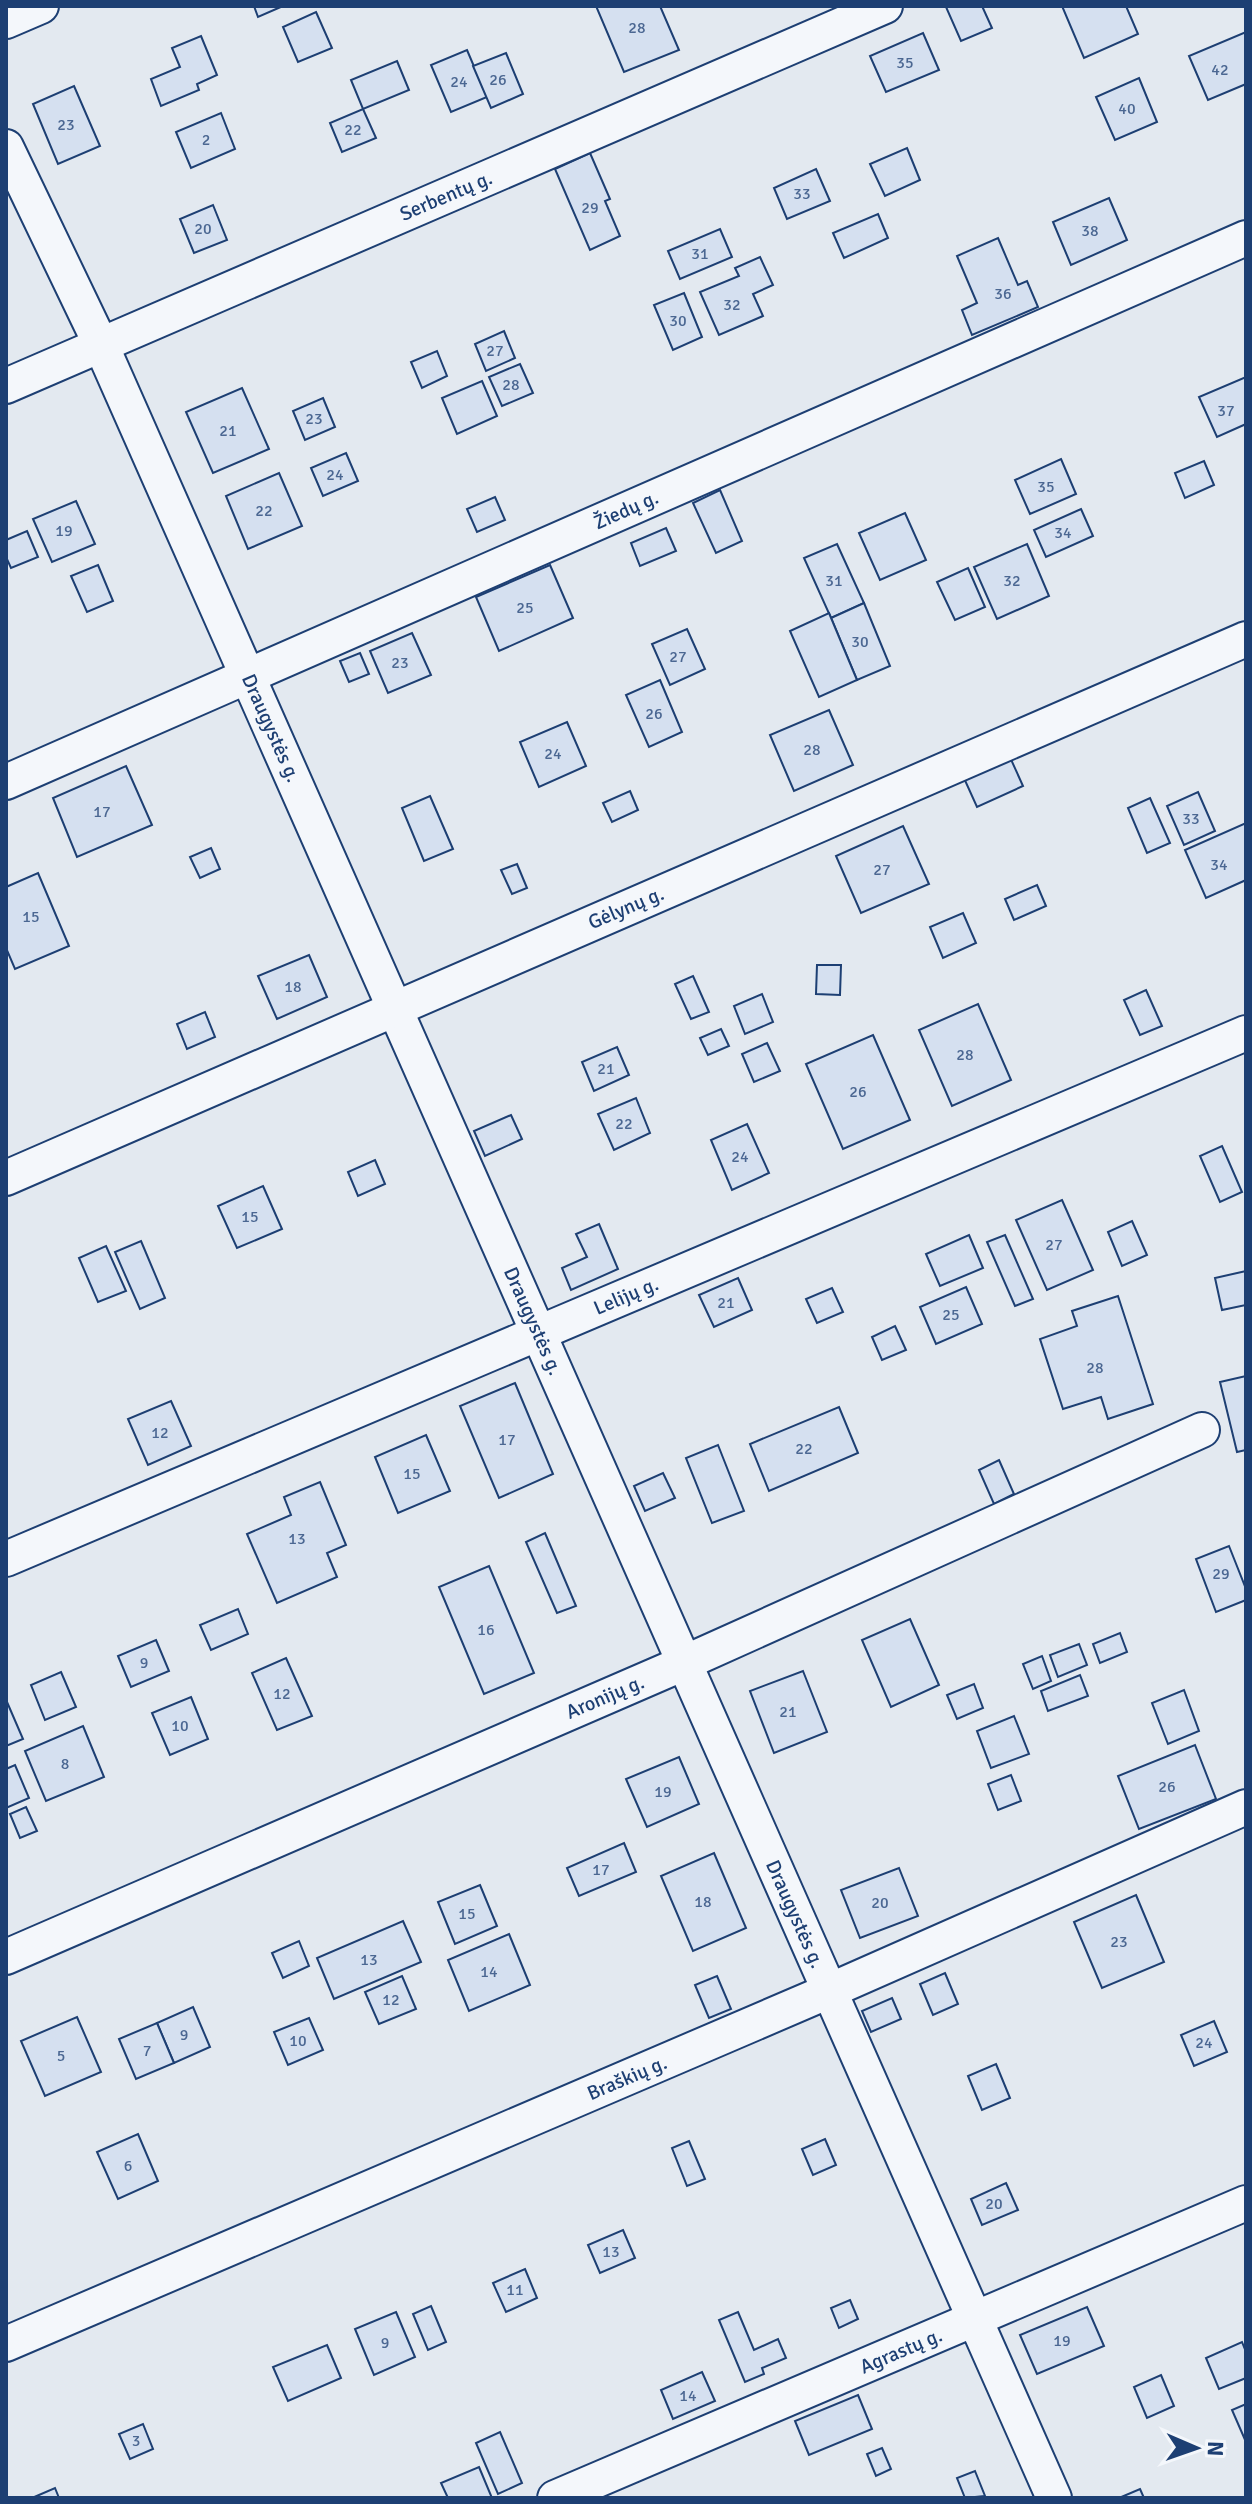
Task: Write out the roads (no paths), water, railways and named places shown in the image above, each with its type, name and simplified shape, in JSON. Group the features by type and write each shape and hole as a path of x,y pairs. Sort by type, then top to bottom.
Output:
{"street":[{"path":"6,21 41,6"},
{"name":"Serbentų g.","path":"6,386 885,6"},
{"name":"Draugystės g.","path":"6,147 101,345 1054,2498"},
{"name":"Žiedų g.","path":"6,782 1246,238"},
{"name":"Gėlynų g.","path":"6,1178 1246,639"},
{"name":"Lelijų g.","path":"6,1559 1246,1033"},
{"name":"Aronijų g.","path":"6,1957 684,1663 1202,1430"},
{"name":"Braškių g.","path":"6,2344 829,1991 1246,1807"},
{"name":"Agrastų g.","path":"555,2498 1246,2203"}]}
